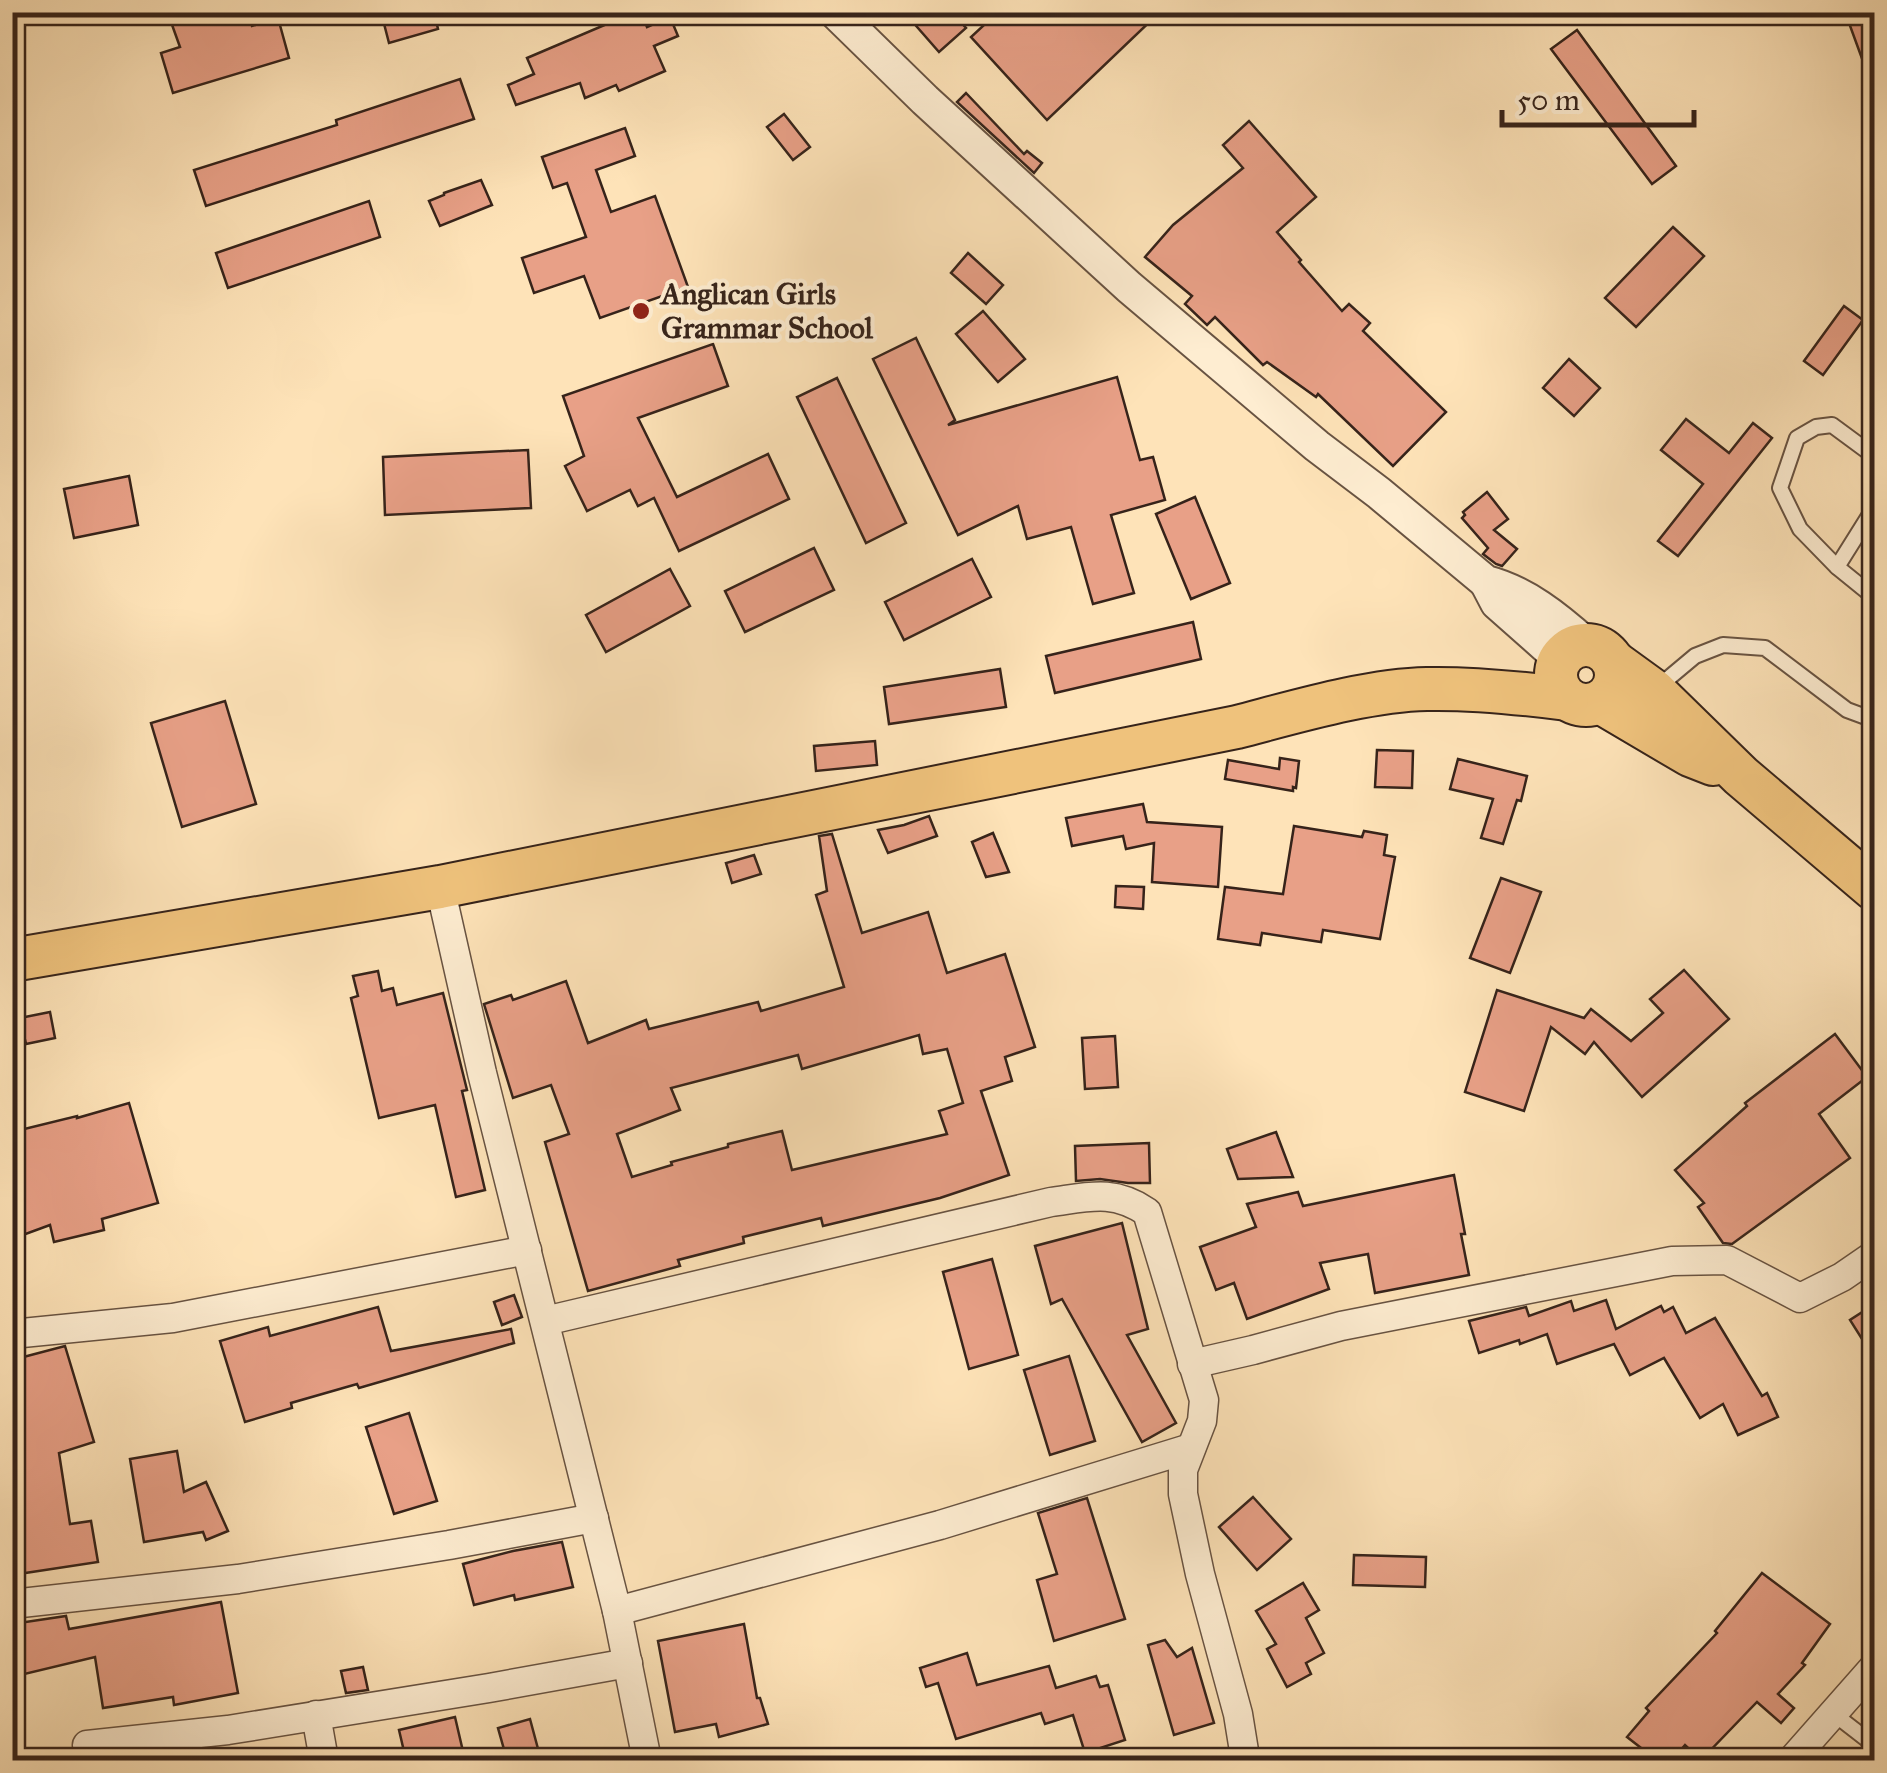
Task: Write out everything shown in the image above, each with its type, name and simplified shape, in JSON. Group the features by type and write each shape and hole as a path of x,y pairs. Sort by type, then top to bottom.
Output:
{"main road":[{"path":"12,960 440,887 1236,727 1359,698 1424,689 1459,676 1499,670 1580,672 1654,690 1741,776 1874,889"},
{"path":"1580,672 1690,755 1741,776"}],"street":[{"path":"835,12 1129,287 1316,446 1486,582 1508,588 1558,620 1580,672"},
{"path":"440,887 482,1073 617,1611 647,1760"},
{"path":"545,1321 1051,1202 1107,1195 1130,1201 1147,1212 1204,1400 1202,1421 1183,1470 1183,1494 1238,1714 1242,1760"},
{"path":"12,1334 173,1318 527,1250"},
{"path":"1192,1364 1341,1326 1672,1261 1727,1260 1800,1298 1874,1255"},
{"path":"617,1611 940,1525 1191,1448"},
{"path":"12,1604 238,1579 594,1518"},
{"path":"87,1745 228,1730 628,1663"},
{"path":"1792,1760 1874,1667"},
{"path":"316,1715 324,1760"}],"lane":[{"path":"1874,456 1832,425 1816,427 1797,438 1780,488 1800,529 1837,568 1874,597"},
{"path":"1837,568 1874,508"},
{"path":"1654,690 1695,656 1723,645 1765,648 1848,710 1874,720"},
{"path":"1834,1714 1874,1745"}],"building":[{"path":"198,12 248,12 252,26 278,18 289,58 173,93 161,53 180,47 171,22"},
{"path":"381,12 434,12 438,29 389,43"},
{"path":"641,12 647,27 670,17 678,36 654,46 665,71 619,91 616,85 585,98 580,83 516,105 508,85 534,74 527,58"},
{"path":"904,12 952,12 966,28 939,52"},
{"path":"998,12 1160,12 1047,120 971,37"},
{"path":"1845,12 1874,12 1872,86"},
{"path":"1577,30 1676,166 1652,184 1551,49"},
{"path":"460,79 474,119 206,206 194,170 337,125 336,120"},
{"path":"966,93 1024,154 1027,151 1042,163 1034,173 957,102"},
{"path":"784,114 810,147 793,160 767,127"},
{"path":"1249,121 1316,197 1277,232 1342,311 1349,304 1370,323 1363,331 1446,412 1393,466 1318,394 1316,397 1267,362 1263,365 1215,317 1207,325 1185,304 1192,296 1145,257 1173,225 1243,168 1223,145"},
{"path":"625,128 635,156 596,170 611,212 655,196 688,287 600,318 584,276 534,293 522,258 586,237 567,183 553,188 542,157"},
{"path":"481,180 492,205 440,226 429,201"},
{"path":"369,201 380,237 228,288 216,253"},
{"path":"1673,227 1704,256 1636,327 1605,298"},
{"path":"968,253 1003,285 986,304 951,273"},
{"path":"1844,306 1863,320 1823,375 1804,361"},
{"path":"983,311 1025,359 998,382 956,334"},
{"path":"916,338 955,420 948,425 1117,377 1140,460 1153,457 1165,500 1111,515 1134,593 1093,604 1071,527 1027,539 1018,506 958,535 873,359"},
{"path":"713,344 728,386 638,418 677,497 768,454 789,499 679,551 654,498 638,506 630,490 587,511 565,466 584,456 563,396"},
{"path":"1569,359 1600,388 1574,416 1543,388"},
{"path":"837,378 906,523 866,543 797,397"},
{"path":"1686,419 1729,453 1753,423 1772,438 1678,556 1658,541 1703,484 1661,450"},
{"path":"528,450 531,508 385,515 383,457"},
{"path":"129,476 138,525 74,538 64,489"},
{"path":"1487,492 1508,519 1494,530 1517,549 1502,566 1483,554 1488,548 1462,518 1463,512"},
{"path":"1195,497 1230,583 1191,599 1156,514"},
{"path":"814,548 834,590 745,632 725,591"},
{"path":"972,559 991,597 904,640 885,602"},
{"path":"670,569 690,606 606,652 586,615"},
{"path":"1193,622 1201,659 1055,693 1046,656"},
{"path":"1000,669 1006,707 889,724 884,687"},
{"path":"225,701 256,804 182,827 151,723"},
{"path":"875,741 877,765 816,771 814,746"},
{"path":"1377,750 1413,751 1412,788 1375,787"},
{"path":"1280,758 1299,761 1293,791 1225,779 1228,760 1279,769"},
{"path":"1458,759 1527,776 1503,844 1481,838 1493,799 1450,789"},
{"path":"1143,804 1147,822 1222,827 1218,887 1152,882 1154,843 1126,849 1123,836 1072,846 1066,818"},
{"path":"929,816 937,836 888,853 878,830"},
{"path":"1294,826 1362,837 1364,831 1387,835 1384,855 1395,857 1380,939 1323,930 1321,942 1262,933 1260,945 1218,939 1225,887 1283,894"},
{"path":"993,833 1009,872 986,877 972,842"},
{"path":"832,834 862,933 928,912 947,973 1005,954 1035,1047 1005,1057 1012,1081 981,1091 1009,1175 940,1198 823,1226 821,1218 743,1237 744,1243 678,1260 680,1266 588,1291 545,1142 569,1134 551,1085 513,1098 484,1004 511,995 513,1000 566,981 588,1043 646,1020 649,1029 758,1002 761,1011 844,987 816,895 827,891 819,836","holes":["919,1035 923,1054 947,1049 963,1103 939,1111 947,1134 792,1170 782,1131 728,1144 632,1177 617,1134 680,1110 671,1088 798,1055 802,1069"]},
{"path":"754,855 761,874 732,883 726,863"},
{"path":"1501,878 1541,892 1510,973 1470,958"},
{"path":"1116,886 1144,887 1143,909 1115,907"},
{"path":"1684,970 1729,1019 1642,1097 1594,1042 1585,1054 1551,1027 1524,1111 1465,1092 1497,990 1584,1018 1591,1009 1631,1041 1663,1013 1650,999"},
{"path":"378,971 382,991 393,988 397,1005 443,993 467,1090 462,1091 485,1190 456,1197 435,1105 379,1118 351,998 358,996 353,976"},
{"path":"50,1012 55,1038 26,1044 20,1018"},
{"path":"1835,1034 1867,1077 1819,1114 1850,1158 1732,1244 1723,1243 1698,1207 1704,1203 1675,1170 1747,1106 1745,1103"},
{"path":"1115,1036 1118,1087 1085,1089 1082,1038"},
{"path":"129,1103 158,1203 102,1219 104,1230 54,1242 50,1225 12,1239 12,1132"},
{"path":"1276,1132 1293,1177 1238,1179 1227,1149"},
{"path":"1149,1143 1150,1183 1076,1181 1075,1146"},
{"path":"1454,1175 1469,1275 1375,1293 1368,1254 1320,1263 1329,1289 1247,1319 1234,1283 1216,1290 1200,1247 1256,1227 1247,1204 1298,1192 1303,1206"},
{"path":"1122,1223 1148,1329 1127,1335 1176,1423 1142,1442 1062,1299 1051,1304 1035,1246"},
{"path":"992,1259 1018,1355 969,1369 943,1272"},
{"path":"514,1295 522,1317 502,1325 494,1302"},
{"path":"1606,1300 1616,1329 1661,1306 1664,1312 1673,1307 1686,1333 1715,1318 1762,1396 1767,1393 1778,1417 1738,1435 1723,1404 1700,1418 1664,1358 1630,1375 1614,1344 1557,1364 1547,1334 1479,1353 1469,1321 1526,1307 1529,1316 1571,1301 1574,1311"},
{"path":"378,1307 391,1351 511,1329 514,1343 359,1388 357,1384 291,1403 292,1408 245,1422 220,1341 268,1327 270,1336"},
{"path":"1867,1309 1874,1320 1874,1331 1862,1339 1850,1320"},
{"path":"65,1346 94,1442 59,1453 70,1524 91,1521 98,1562 12,1575 12,1360"},
{"path":"1069,1356 1095,1441 1050,1455 1024,1370"},
{"path":"409,1413 437,1501 394,1514 366,1427"},
{"path":"177,1451 184,1492 206,1482 228,1531 206,1540 203,1532 144,1542 130,1459"},
{"path":"1253,1497 1291,1539 1257,1570 1219,1527"},
{"path":"1087,1498 1125,1619 1054,1641 1037,1580 1057,1574 1038,1513"},
{"path":"562,1542 573,1587 474,1605 463,1564"},
{"path":"1354,1555 1426,1557 1425,1587 1353,1585"},
{"path":"1762,1573 1830,1624 1802,1663 1805,1665 1778,1694 1794,1708 1781,1723 1757,1702 1701,1760 1685,1745 1672,1760 1638,1760 1645,1751 1627,1737 1649,1711 1646,1708 1717,1633"},
{"path":"1303,1583 1319,1610 1306,1618 1324,1653 1306,1663 1311,1674 1287,1687 1267,1649 1276,1644 1256,1611"},
{"path":"221,1602 238,1693 174,1705 173,1697 103,1708 95,1657 12,1677 12,1624 66,1616 69,1629"},
{"path":"744,1624 757,1698 768,1724 719,1737 716,1724 675,1732 658,1641"},
{"path":"1165,1640 1177,1657 1192,1648 1214,1723 1174,1735 1148,1645"},
{"path":"967,1653 977,1685 1049,1666 1056,1688 1096,1676 1100,1687 1108,1685 1125,1740 1085,1753 1073,1715 1045,1724 1041,1713 956,1739 938,1683 926,1687 920,1668"},
{"path":"363,1667 368,1690 346,1693 341,1671"},
{"path":"455,1717 465,1760 406,1760 399,1730"},
{"path":"530,1719 541,1760 507,1760 498,1728"}],"place":[{"name":"Anglican Girls Grammar School","path":"641,311"}]}
